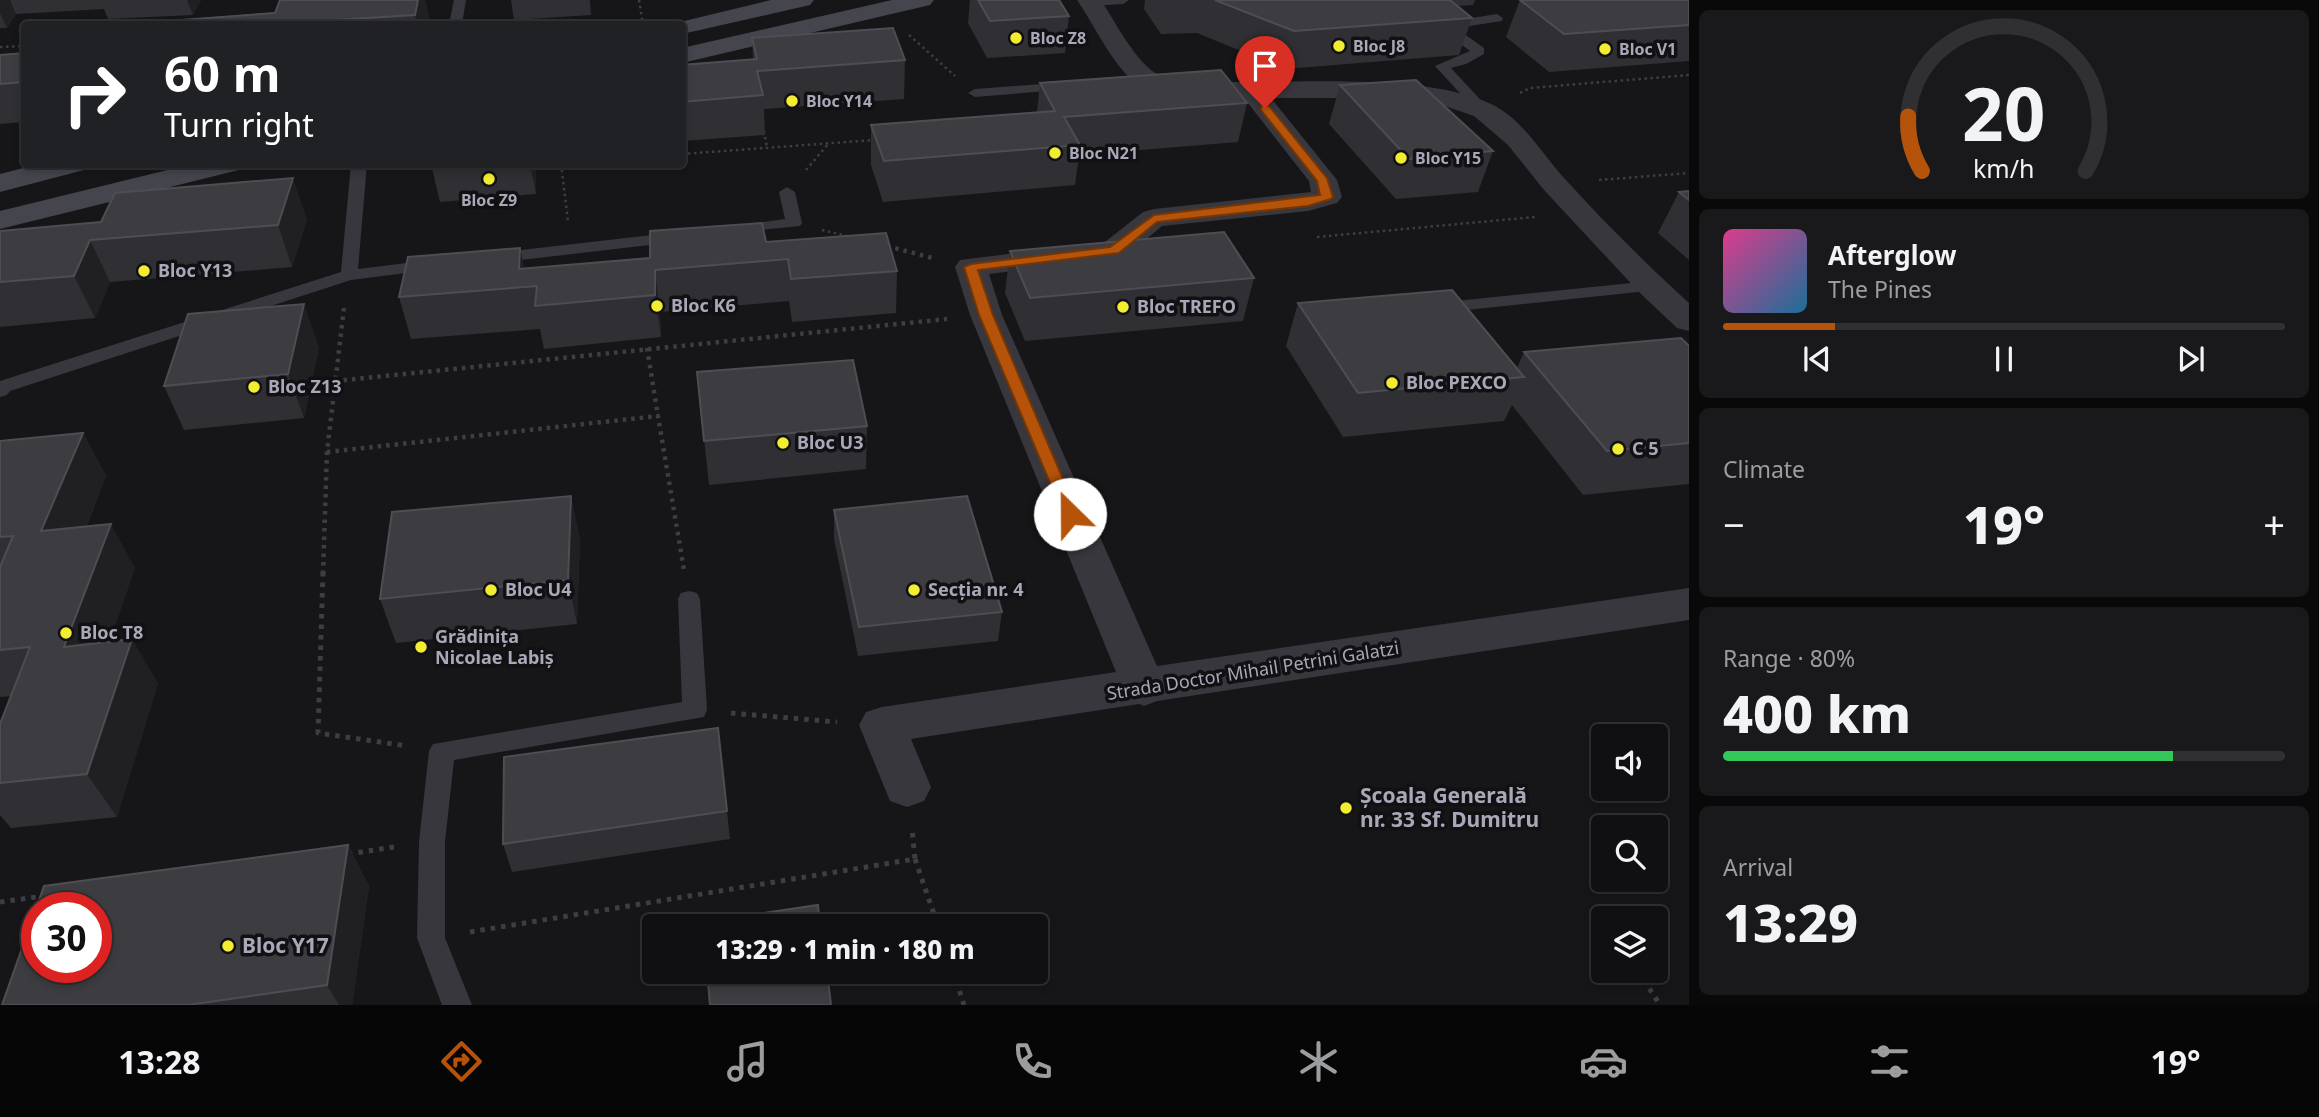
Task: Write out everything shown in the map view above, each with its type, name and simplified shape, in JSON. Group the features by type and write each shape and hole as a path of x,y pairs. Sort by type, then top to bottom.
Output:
{"main road":[{"path":"686,26 802,0"},
{"path":"686,55 922,0"},
{"path":"0,183 58,168"},
{"path":"0,220 213,168"}],"street":[{"path":"1090,1 1134,68 1136,81 1182,88 1339,90 1442,96 1483,110 1518,139 1554,184 1651,286 1682,334"},
{"path":"1144,688 986,315 971,267 1114,250 1154,218 1308,202 1327,197 1323,180 1251,90"},
{"name":"Strada Doctor Mihail Petrini Galatzi","path":"882,725 1144,688 1689,604"},
{"path":"882,725 907,787"}],"lane":[{"path":"456,21 460,0"},
{"path":"1090,1 1123,0"},
{"path":"1483,110 1441,66 1461,61 1479,51 1455,34 1465,23 1497,18"},
{"path":"975,93 1082,85"},
{"path":"349,275 359,168"},
{"path":"716,232 794,223 787,192"},
{"path":"480,260 690,235"},
{"path":"1,388 349,275 454,263"},
{"path":"1419,310 1651,286"},
{"path":"457,1005 431,938 432,842 442,751 695,710 689,599"}],"path":[{"path":"639,0 642,21"},
{"path":"880,9 975,93"},
{"path":"0,47 21,46"},
{"path":"1483,110 1530,88 1689,75"},
{"path":"762,121 767,148"},
{"path":"686,154 884,139"},
{"path":"562,168 572,250"},
{"path":"1554,184 1689,173"},
{"path":"1307,238 1581,212"},
{"path":"794,223 857,239"},
{"path":"883,245 971,267"},
{"path":"349,275 327,452 318,733 442,751"},
{"path":"335,380 986,315"},
{"path":"647,348 689,599"},
{"path":"327,452 658,416"},
{"path":"695,710 882,725"},
{"path":"907,787 915,859 934,914"},
{"path":"337,855 432,842"},
{"path":"431,938 915,859"},
{"path":"0,902 21,899"},
{"path":"1646,983 1660,1005"},
{"path":"957,984 964,1005"}],"building":[{"path":"280,0 418,0 415,15 318,21 167,21 275,13"},
{"path":"978,0 1059,0 1069,16 990,21"},
{"path":"1215,0 1450,0 1472,18 1294,31"},
{"path":"1520,0 1689,0 1689,25 1564,34"},
{"path":"893,28 905,60 757,71 763,95 686,102 686,65 757,59 752,38"},
{"path":"21,53 21,82 0,84 0,55"},
{"path":"1221,70 1247,103 1064,117 1080,145 884,161 871,125 1055,111 1040,83"},
{"path":"1416,80 1493,151 1409,159 1340,85"},
{"path":"293,178 278,225 90,240 74,276 0,282 0,231 101,222 115,193"},
{"path":"1689,191 1689,200 1679,192"},
{"path":"762,223 766,242 886,233 897,271 791,279 788,259 655,270 655,295 535,306 537,286 399,297 408,257 520,248 519,269 650,258 650,231"},
{"path":"1224,232 1254,278 1030,298 1010,251"},
{"path":"1452,290 1524,377 1358,393 1298,303"},
{"path":"304,304 288,374 164,386 188,314"},
{"path":"1681,338 1689,346 1689,443 1607,451 1524,352"},
{"path":"853,360 867,426 704,441 697,372"},
{"path":"83,433 41,531 111,524 64,647 132,639 87,774 0,783 0,724 30,647 0,650 0,567 13,536 0,537 0,441"},
{"path":"571,496 568,580 380,599 392,512"},
{"name":"Secția nr. 4","path":"967,496 1002,612 859,627 834,510"},
{"path":"718,728 727,811 503,844 504,757"},
{"name":"Bloc Y17","path":"348,845 327,985 188,1005 2,1005 21,951 21,983 112,983 112,892 42,892 44,886"},
{"path":"818,905 819,914 757,914"},
{"path":"708,984 829,984 831,1005 710,1005"}],"place":[{"name":"Bloc Z8","path":"1016,38"},
{"name":"Bloc J8","path":"1339,46"},
{"name":"Bloc V1","path":"1605,49"},
{"name":"Bloc Y14","path":"792,101"},
{"name":"Bloc N21","path":"1055,153"},
{"name":"Bloc Y15","path":"1401,158"},
{"name":"Bloc Z9","path":"489,179"},
{"name":"Bloc Y13","path":"144,271"},
{"name":"Bloc K6","path":"657,306"},
{"name":"Bloc TREFO","path":"1123,307"},
{"name":"Bloc PEXCO","path":"1392,383"},
{"name":"Bloc Z13","path":"254,387"},
{"name":"Bloc U3","path":"783,443"},
{"name":"C 5","path":"1618,449"},
{"name":"Bloc U4","path":"491,590"},
{"name":"Secția nr. 4","path":"914,590"},
{"name":"Bloc T8","path":"66,633"},
{"name":"Grădinița Nicolae Labiș","path":"421,647"},
{"name":"Școala Generală nr. 33 Sf. Dumitru","path":"1346,808"},
{"name":"Bloc Y17","path":"228,946"}],"route":[{"path":"1070,514 986,315 971,267 1114,250 1154,218 1308,202 1327,197 1323,180 1265,108"}]}
